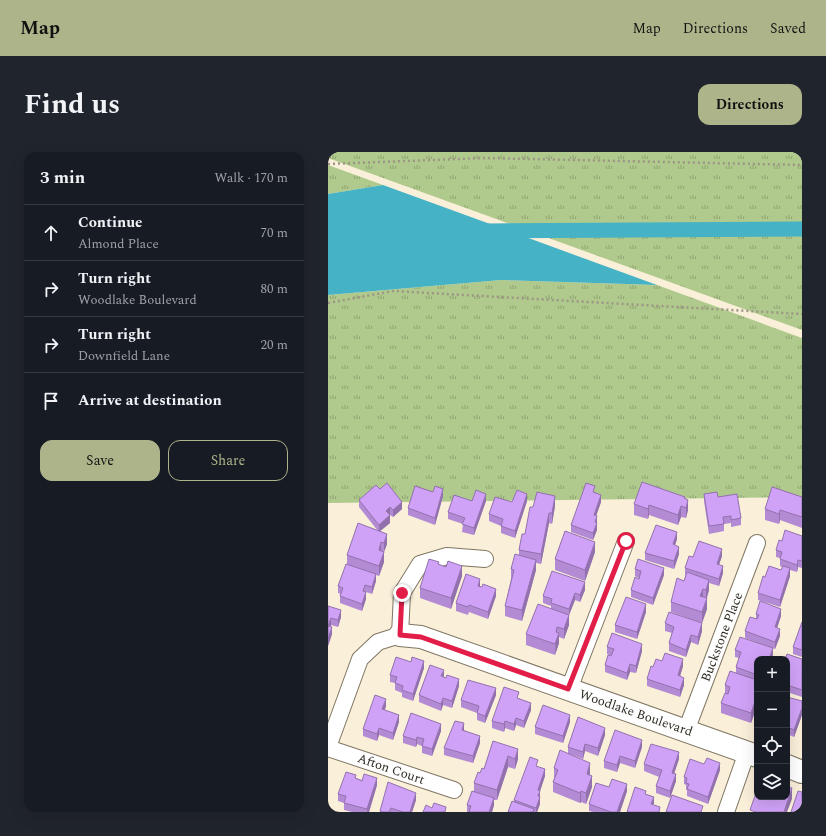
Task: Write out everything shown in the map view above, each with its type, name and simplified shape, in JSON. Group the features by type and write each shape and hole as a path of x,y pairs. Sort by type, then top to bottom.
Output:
{"street":[{"path":"568,689 626,541"},
{"name":"Buckstone Place","path":"686,731 757,542"},
{"path":"328,748 360,659 378,642 400,635 402,593 420,564 447,556 485,559"},
{"name":"Woodlake Boulevard","path":"400,635 421,637 752,754"},
{"name":"Afton Court","path":"328,748 454,790"},
{"path":"726,812 752,754"},
{"path":"790,767 802,772"}],"path":[{"path":"328,164 484,158 802,165"},
{"path":"328,302 393,291 802,314"}],"green space":[{"path":"328,152 802,152 802,330 328,158"},
{"path":"328,165 383,185 328,194"},
{"path":"501,280 657,285 802,338 802,497 328,503 328,295"}],"water":[{"path":"383,185 657,285 501,280 328,295 328,194"}],"building":[{"path":"642,482 685,497 684,498 688,500 686,508 681,506 678,515 649,505 648,509 634,504"},
{"path":"387,483 402,502 393,510 390,507 386,511 390,515 379,525 359,500 376,485 380,489"},
{"path":"586,483 595,486 593,492 601,495 594,515 597,516 595,522 597,523 593,533 571,525"},
{"path":"415,486 433,492 435,486 443,489 435,518 408,508"},
{"path":"772,487 802,497 802,517 780,510 779,514 765,509"},
{"path":"476,490 486,494 474,528 462,524 465,518 448,512 454,495 472,501"},
{"path":"517,490 527,494 515,531 501,526 503,519 489,514 495,497 512,502"},
{"path":"537,492 555,496 552,513 549,513 541,554 519,550 522,534 525,534 530,507 533,507"},
{"path":"717,492 718,497 737,494 741,518 731,520 731,516 723,517 724,524 709,526 704,494"},
{"path":"358,523 387,534 384,543 381,542 379,550 384,552 379,566 347,555"},
{"path":"656,525 677,532 673,544 679,547 674,561 645,553"},
{"path":"785,530 802,536 802,561 798,560 797,565 780,559 782,552 776,550 779,540 782,541"},
{"path":"565,531 595,542 585,570 555,559"},
{"path":"699,541 722,549 717,564 723,566 719,579 685,568 689,556 693,557"},
{"path":"515,554 536,560 522,610 505,606 514,570 511,569"},
{"path":"429,559 439,562 438,564 446,567 448,561 462,566 451,598 420,588"},
{"path":"638,559 664,568 653,598 631,590 635,577 639,579 641,571 635,569"},
{"path":"346,564 376,574 372,587 365,585 363,591 366,592 362,604 340,596 343,588 338,586"},
{"path":"769,566 781,570 783,566 790,568 780,600 758,593 763,576 765,577"},
{"path":"552,571 585,582 580,595 575,593 569,609 551,603 552,599 543,596"},
{"path":"687,572 709,580 706,590 703,589 700,596 707,598 702,612 671,602 677,578 684,581"},
{"path":"466,574 480,579 478,586 482,587 483,584 496,589 488,612 469,605 468,607 456,603"},
{"path":"626,597 646,604 637,632 615,625"},
{"path":"760,601 781,609 775,627 780,629 775,642 745,631 750,617 757,619 759,615 756,614"},
{"path":"538,604 569,615 564,629 557,627 556,632 559,633 555,644 526,634"},
{"path":"328,606 341,610 338,620 331,618 328,626"},
{"path":"669,612 702,623 698,637 691,635 686,650 669,643 674,627 665,623"},
{"path":"802,622 802,650 793,647"},
{"path":"328,626 332,627 328,639"},
{"path":"612,633 642,644 636,666 630,664 627,673 605,665 608,655 611,656 614,649 607,647"},
{"path":"740,637 773,648 770,656 754,656 754,674 736,667 741,652 735,650"},
{"path":"665,653 683,659 678,675 684,678 680,690 647,679 651,666 653,667 656,659 662,661"},
{"path":"787,654 802,659 802,690 790,686 790,656 786,656"},
{"path":"396,657 411,662 412,657 424,661 413,694 402,690 403,686 395,683 397,677 390,675"},
{"path":"430,665 444,670 441,676 446,678 447,675 459,679 452,701 443,698 441,704 419,695"},
{"path":"730,671 754,679 754,704 751,713 721,703 725,693 728,694 730,687 725,685"},
{"path":"468,680 496,688 485,716 477,713 479,706 461,700"},
{"path":"504,687 519,692 517,698 531,703 524,721 516,718 514,724 505,721 504,724 492,721"},
{"path":"375,695 386,699 382,709 399,715 393,733 379,728 377,734 363,729"},
{"path":"790,698 802,701 802,708 794,730 790,728"},
{"path":"543,705 570,715 563,736 535,727"},
{"path":"411,713 441,724 432,749 422,746 424,739 417,737 416,740 403,736"},
{"path":"578,717 605,728 598,748 585,744 583,752 568,747"},
{"path":"455,721 464,723 462,730 480,736 473,756 444,748"},
{"path":"615,730 642,740 635,761 620,756 617,765 604,761"},
{"path":"493,741 518,749 515,759 508,756 497,790 474,783 478,772 480,773 482,768 484,769"},
{"path":"651,744 679,752 672,773 676,774 670,791 656,786 662,770 644,764"},
{"path":"560,750 590,763 587,774 592,776 586,793 581,791 580,793 553,782 558,770 554,768"},
{"path":"530,757 538,760 536,766 545,769 538,790 540,791 538,796 540,797 536,808 514,800"},
{"path":"707,758 720,763 708,797 687,789 689,784 686,783 687,778 684,777 690,759 704,764"},
{"path":"346,772 356,775 355,778 362,781 364,774 377,778 367,809 344,803 346,796 338,794"},
{"path":"612,779 627,784 617,812 611,812 589,804 596,783 609,787"},
{"path":"388,782 416,793 410,812 403,812 391,808 389,812 380,811"},
{"path":"635,787 646,791 645,794 654,797 651,804 660,807 659,812 627,812"},
{"path":"472,791 494,798 489,812 469,812 471,806 467,805"},
{"path":"798,791 802,792 802,812 791,812"},
{"path":"672,795 703,806 701,812 666,812"},
{"path":"754,799 754,800 788,800 784,812 756,812 750,810"},
{"path":"512,801 534,809 533,812 508,812"},
{"path":"434,803 446,807 445,812 423,812 426,805 432,808"}],"waterway":[{"path":"487,231 802,229"}],"route":[{"path":"402,593 400,635 421,637 568,689 626,541"}]}
